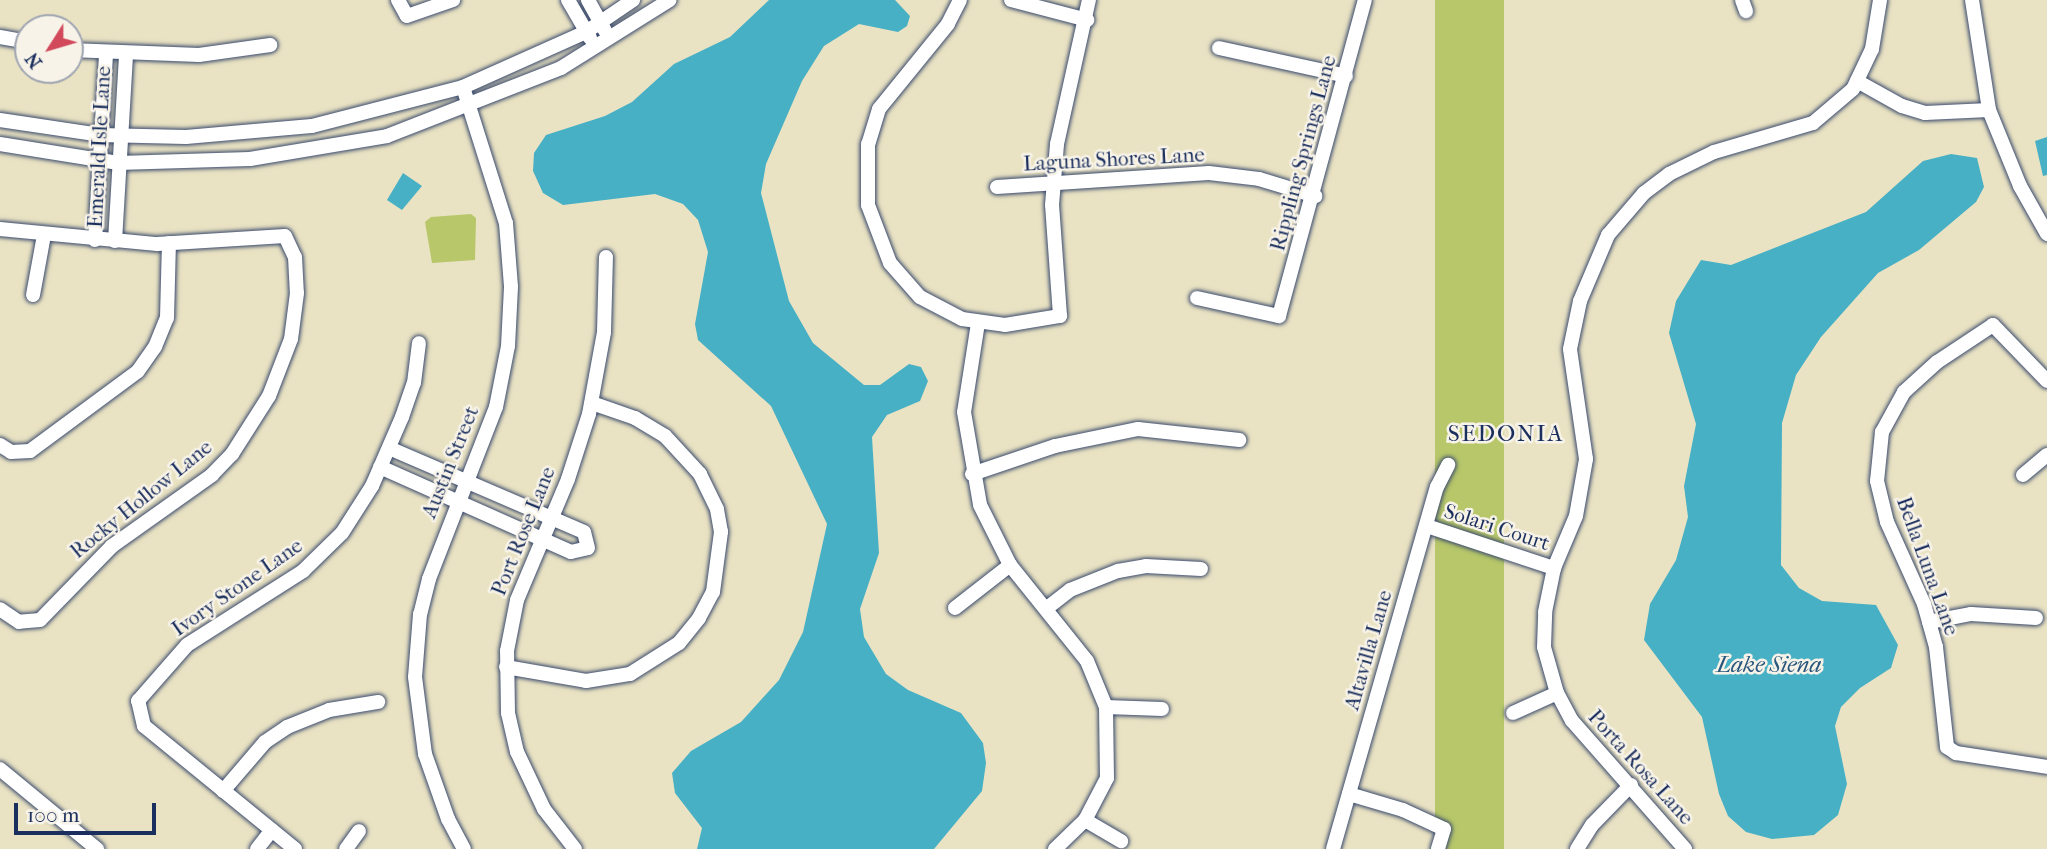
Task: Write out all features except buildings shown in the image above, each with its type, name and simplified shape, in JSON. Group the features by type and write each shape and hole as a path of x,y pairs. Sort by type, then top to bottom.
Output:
{"street":[{"path":"398,0 407,16 453,0"},
{"path":"568,0 595,47"},
{"path":"588,0 609,38"},
{"path":"0,120 100,135 186,137 312,127 463,87 586,32 633,0"},
{"path":"0,144 98,162 118,163 250,159 387,136 561,68 670,0"},
{"path":"960,0 948,24 879,110 868,144 868,205 880,245 903,279 941,310 978,323 1031,324 1060,316 1054,184 1062,114 1087,20 1089,0"},
{"path":"1011,0 1087,20"},
{"name":"Rippling Springs Lane","path":"1198,298 1279,316 1315,196 1365,0"},
{"name":"Porta Rosa Lane","path":"1685,849 1631,785 1589,745 1557,693 1544,647 1545,612 1554,568 1576,516 1586,459 1570,349 1584,289 1608,235 1644,193 1670,174 1714,152 1813,123 1834,108 1857,81 1872,49 1880,0"},
{"path":"1972,0 1989,110 2020,186 2047,234"},
{"path":"84,52 126,55 239,52 270,45"},
{"path":"1219,48 1346,76"},
{"name":"Emerald Isle Lane","path":"95,240 106,54"},
{"name":"Emerald Isle Lane","path":"115,241 126,55"},
{"path":"1857,81 1902,106 1925,113 1989,110"},
{"name":"Austin Street","path":"463,87 506,223 511,287 509,346 496,407 426,591 415,677 425,754 448,819 464,849"},
{"name":"Laguna Shores Lane","path":"998,187 1209,173 1259,179 1315,196"},
{"path":"0,229 95,240 169,243 167,318 155,347 121,385 23,454 0,445"},
{"path":"33,295 44,235"},
{"name":"Rocky Hollow Lane","path":"0,609 30,624 40,620 112,546 212,475 232,454 269,396 291,339 296,314 296,269 285,236 169,243"},
{"name":"Port Rose Lane","path":"575,849 544,809 525,773 512,734 506,667 516,600 551,518 592,403 604,332 606,257"},
{"path":"978,323 964,412 971,474 995,540 1010,565 1087,661 1106,707 1107,778 1085,820 1055,849"},
{"name":"Bella Luna Lane","path":"2047,381 1993,325 1919,376 1892,411 1882,432 1877,457 1880,502 1929,622 1947,747 1956,753 2047,767"},
{"name":"Ivory Stone Lane","path":"223,791 144,726 136,709 146,689 187,645 295,576 331,546 355,514 389,448 415,383 419,343"},
{"path":"506,667 586,681 630,674 661,658 691,631 713,592 721,532 717,509 701,474 665,436 628,415 592,403"},
{"path":"971,474 1055,446 1138,429 1239,440"},
{"path":"380,467 576,553 588,548 584,532 389,448"},
{"path":"2023,475 2047,455"},
{"name":"Altavilla Lane","path":"1333,849 1437,487 1448,465"},
{"name":"Solari Court","path":"1427,526 1554,568"},
{"path":"955,608 1010,565"},
{"path":"1047,608 1070,590 1118,571 1146,566 1201,569"},
{"path":"1929,622 1971,614 2036,618"},
{"path":"1513,713 1557,693"},
{"path":"295,849 223,791 265,742 287,727 330,710 378,702"},
{"path":"1106,707 1162,709"},
{"path":"0,769 97,849"},
{"path":"1577,849 1592,825 1631,785"},
{"path":"1349,794 1403,810 1444,829 1438,849"},
{"path":"1085,820 1121,841"},
{"path":"257,849 272,830"},
{"path":"346,849 359,831"}],"green space":[{"path":"1435,0 1504,0 1504,849 1435,849"},
{"path":"471,214 476,218 475,260 432,263 425,222 431,217"}],"water":[{"path":"769,0 895,0 910,16 907,26 898,32 859,24 824,46 802,81 766,164 761,193 789,301 813,343 864,385 880,385 909,364 921,367 928,381 920,401 887,415 872,437 879,553 860,609 864,637 886,674 908,690 961,713 983,743 986,763 982,791 934,849 697,849 702,828 675,793 672,773 691,751 741,722 779,680 803,632 827,524 771,406 698,340 695,324 708,252 698,220 683,204 655,194 563,205 543,193 533,171 534,153 546,135 605,116 632,102 674,64 730,37"},
{"path":"2047,137 2047,175 2043,176 2035,141"},
{"name":"Lake Siena","path":"1951,154 1977,158 1984,187 1976,202 1919,250 1878,273 1821,337 1796,375 1782,423 1781,565 1799,588 1822,601 1876,605 1898,645 1891,668 1860,688 1841,707 1835,726 1847,784 1838,815 1814,835 1772,839 1746,832 1728,816 1719,794 1702,717 1644,640 1650,604 1676,560 1688,517 1684,486 1696,424 1669,333 1676,301 1701,260 1731,265 1866,212 1923,161"},
{"path":"403,173 422,186 402,210 387,200"}],"district":[{"name":"SEDONIA","path":"1506,434"}]}
